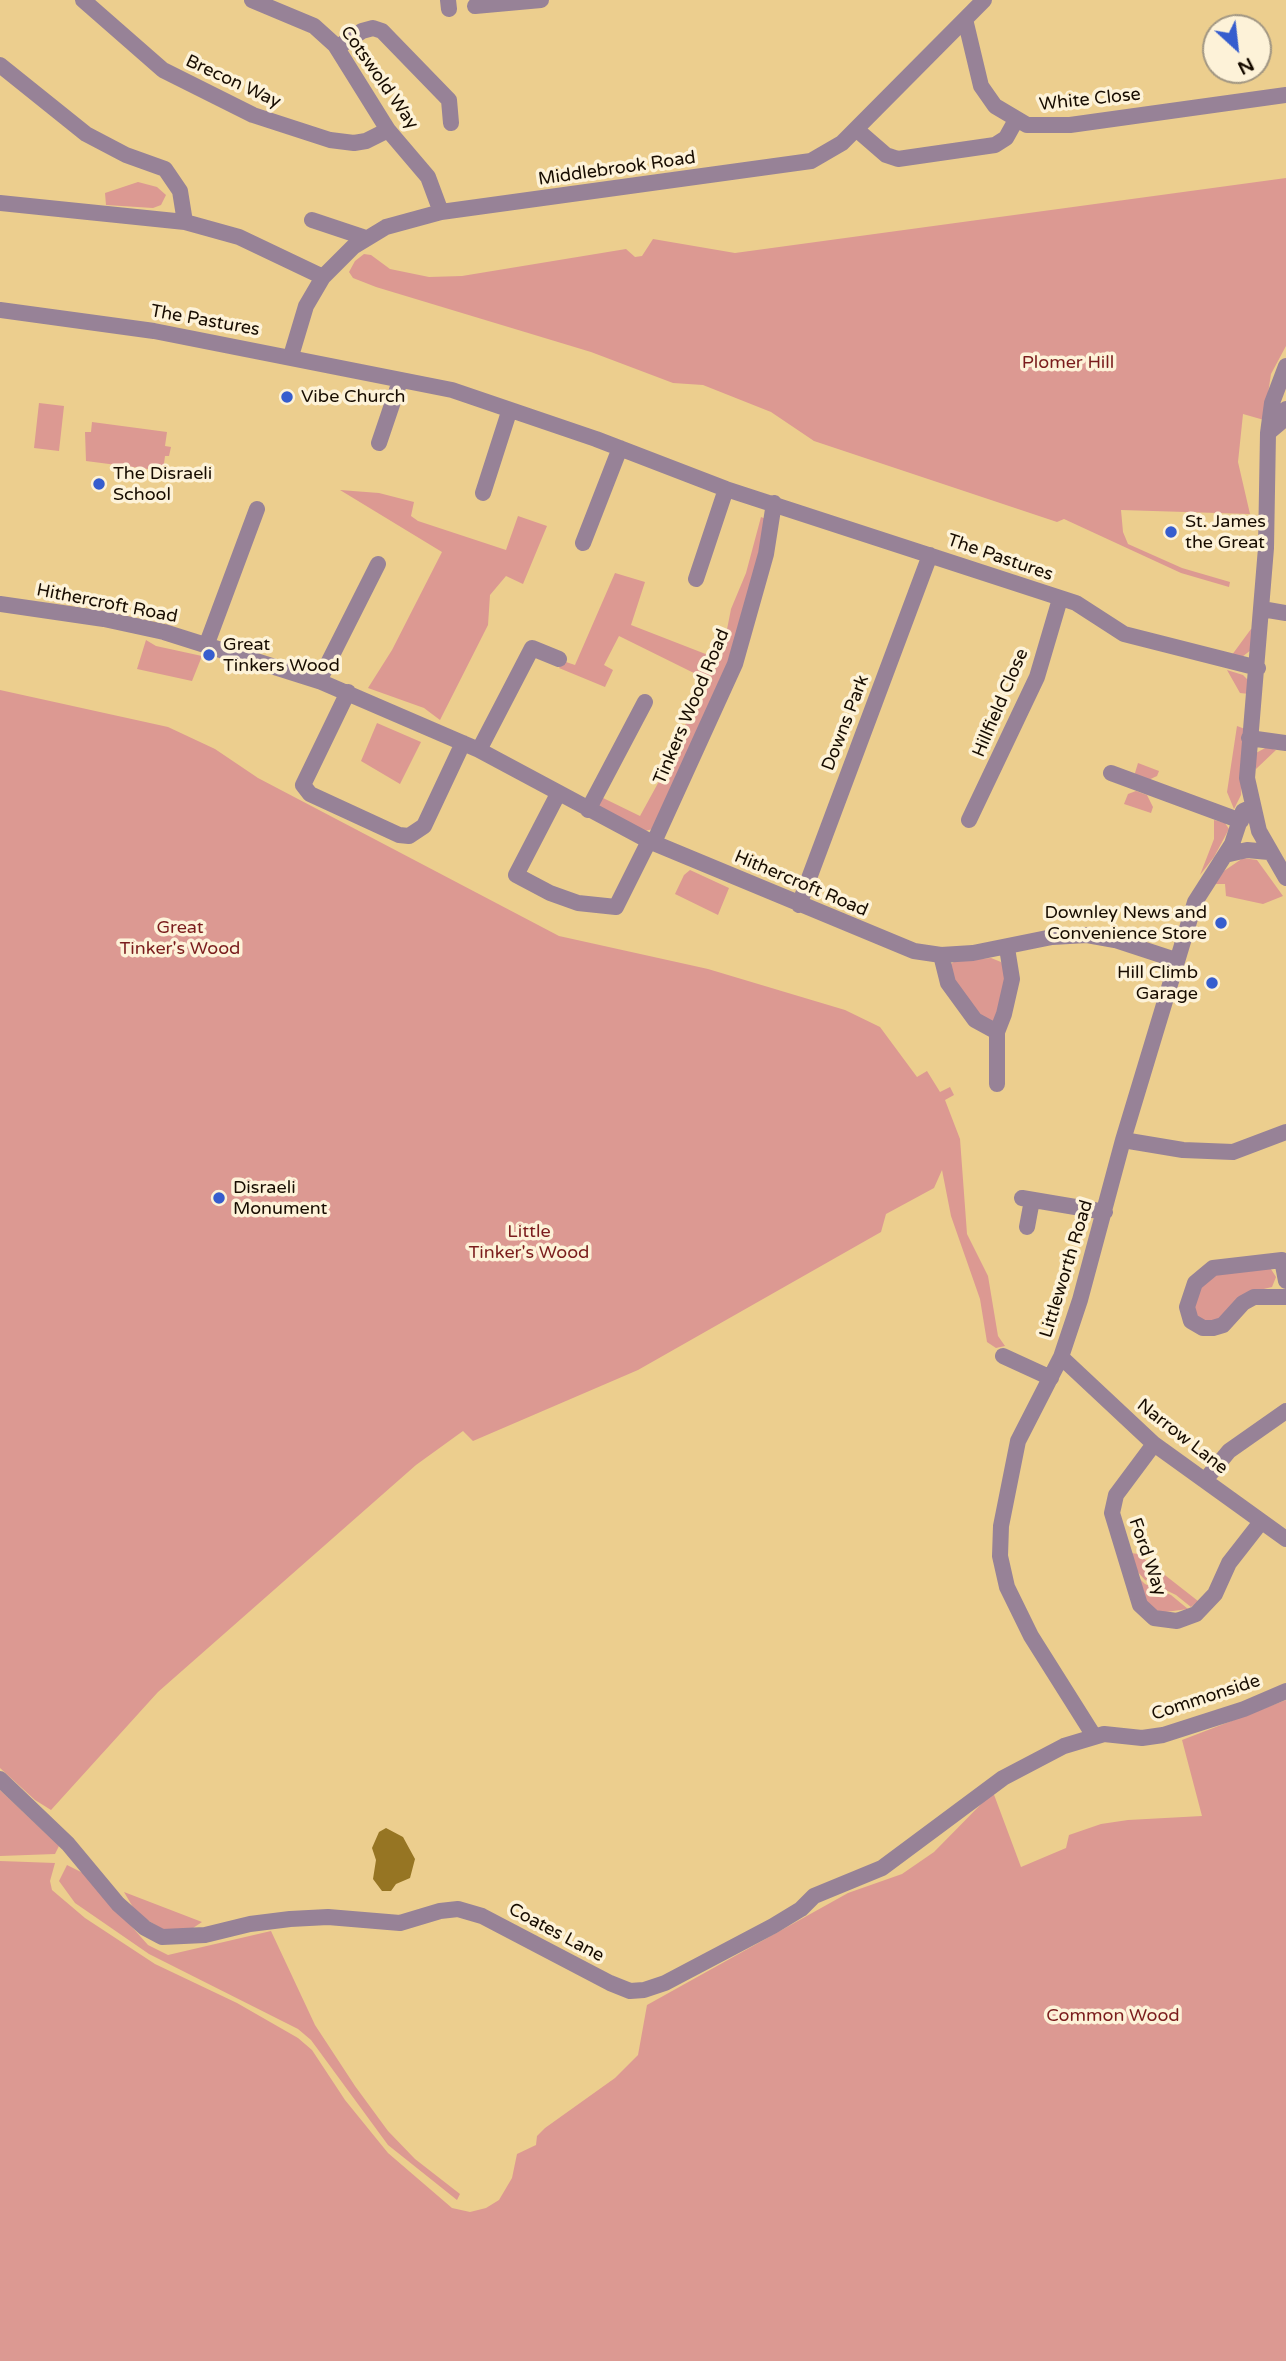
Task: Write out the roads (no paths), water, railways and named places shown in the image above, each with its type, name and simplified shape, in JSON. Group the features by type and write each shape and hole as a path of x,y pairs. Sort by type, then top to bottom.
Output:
{"street":[{"name":"Brecon Way","path":"83,0 163,70 253,116 285,128 341,141 366,141 388,130"},
{"name":"Cotswold Way","path":"252,0 314,26 338,47 388,130 421,165 434,188 442,212"},
{"path":"475,6 541,0"},
{"name":"Middlebrook Road","path":"291,356 306,306 323,277 341,257 366,238 413,218 442,212 795,164 829,153 984,0"},
{"name":"White Close","path":"965,19 981,86 995,106 1016,120 1040,127 1286,95"},
{"path":"338,47 362,31 382,31 449,100 451,123"},
{"path":"0,65 86,134 126,155 165,169 180,191 185,222"},
{"path":"856,129 886,155 898,159 995,145 1006,138 1016,120"},
{"path":"0,203 185,222 239,237 323,277"},
{"path":"312,220 366,238"},
{"name":"The Pastures","path":"0,310 154,331 452,390 509,412 620,448 726,489 1076,603 1124,634 1258,668"},
{"path":"1286,366 1272,403 1268,433 1262,609 1247,778 1259,831 1286,878"},
{"path":"380,443 400,381"},
{"path":"1268,433 1281,422 1286,409"},
{"path":"483,493 509,412"},
{"path":"583,542 620,448"},
{"path":"696,579 726,489"},
{"name":"Tinkers Wood Road","path":"652,842 738,653 766,554 774,503"},
{"path":"206,646 257,509"},
{"name":"Downs Park","path":"799,905 930,555"},
{"path":"319,681 378,564"},
{"name":"Hillfield Close","path":"969,820 1037,677 1060,599"},
{"name":"Hithercroft Road","path":"0,604 104,619 164,632 348,692 479,750 652,842 914,951 941,955 1007,948 1052,937 1087,936 1115,940 1176,960"},
{"path":"1262,609 1286,614"},
{"path":"479,750 532,648 559,659"},
{"path":"348,692 303,785 310,794 399,835 409,836 424,826 463,743"},
{"path":"588,810 645,702"},
{"path":"1249,738 1286,743"},
{"path":"1111,773 1241,821"},
{"path":"558,793 516,875 550,893 578,903 616,907 652,842"},
{"name":"Littleworth Road","path":"1094,1736 1022,1619 1007,1587 1000,1556 1001,1526 1018,1441 1061,1357 1176,960 1202,886 1225,855 1243,811 1252,807"},
{"path":"1225,855 1247,850 1269,852"},
{"path":"997,1084 997,1031 1012,979 1007,948"},
{"path":"941,955 948,983 975,1020 997,1031"},
{"path":"1123,1140 1183,1150 1233,1152 1286,1132"},
{"path":"1027,1227 1027,1199 1105,1212"},
{"path":"1286,1281 1284,1259 1213,1268 1195,1283 1187,1307 1191,1321 1203,1328 1213,1328 1223,1325 1243,1303 1254,1297 1286,1297"},
{"path":"1003,1356 1051,1378"},
{"name":"Narrow Lane","path":"1061,1357 1154,1444 1286,1539"},
{"path":"1206,1479 1229,1451 1286,1411"},
{"name":"Ford Way","path":"1154,1444 1116,1495 1112,1513 1140,1605 1154,1618 1177,1621 1196,1614 1215,1594 1229,1563 1261,1522"},
{"name":"Commonside","path":"1094,1736 1163,1735 1244,1709 1286,1691"},
{"name":"Coates Lane","path":"0,1779 68,1844 118,1904 145,1928 162,1937 205,1935 250,1924 290,1919 328,1917 400,1923 440,1911 458,1909 482,1916 630,1991 644,1990 665,1983 773,1926 801,1909 814,1896 882,1868 1003,1778 1064,1746 1094,1736"}],"place":[{"name":"Vibe Church","path":"287,397"},
{"name":"The Disraeli School","path":"99,484"},
{"name":"St. James the Great","path":"1171,532"},
{"name":"Great Tinkers Wood","path":"209,655"},
{"name":"Downley News and Convenience Store","path":"1221,923"},
{"name":"Hill Climb Garage","path":"1212,983"},
{"name":"Disraeli Monument","path":"219,1198"}],"park label":[{"name":"Plomer Hill","path":"1068,363"},
{"name":"Great Tinker's Wood","path":"180,938"},
{"name":"Little Tinker's Wood","path":"529,1242"},
{"name":"Common Wood","path":"1113,2016"}]}
